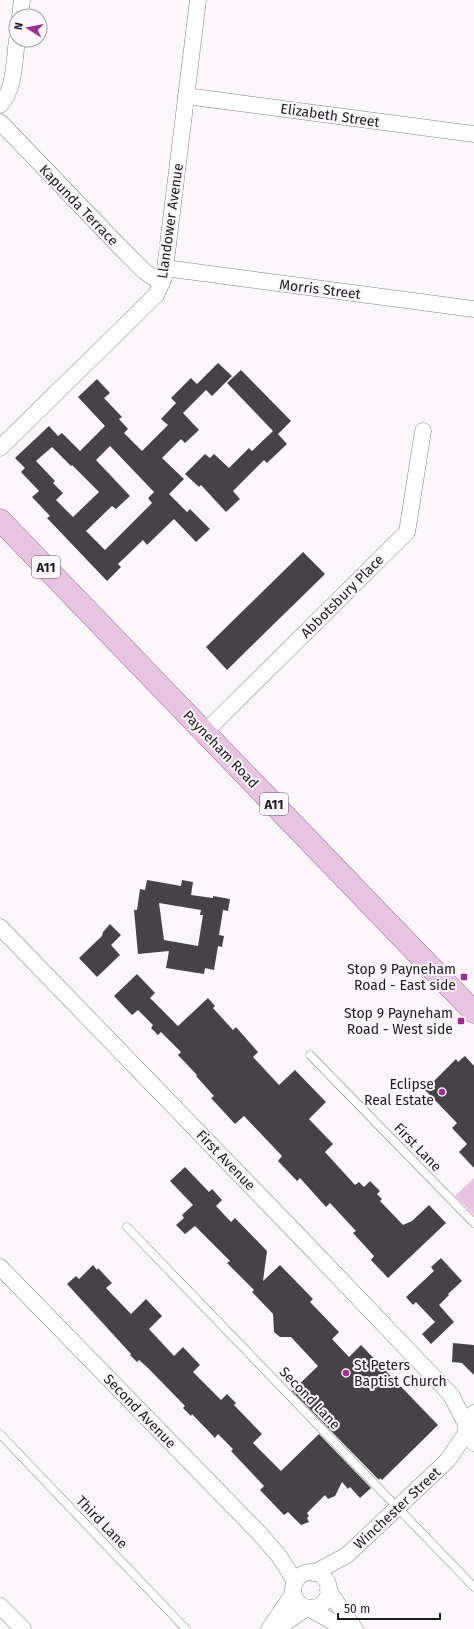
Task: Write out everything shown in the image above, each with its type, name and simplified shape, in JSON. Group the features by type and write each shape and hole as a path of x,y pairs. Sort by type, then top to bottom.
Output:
{"main road":[{"name":"Payneham Road","path":"0,520 474,1012"}],"street":[{"name":"Llandower Avenue","path":"0,448 156,295 164,275 198,0"},
{"path":"0,105 5,100 9,92 16,48"},
{"name":"Elizabeth Street","path":"186,96 474,134"},
{"name":"Kapunda Terrace","path":"0,122 145,272 164,275"},
{"name":"Morris Street","path":"164,275 474,309"},
{"name":"Abbotsbury Place","path":"205,732 407,532 423,431"},
{"name":"First Avenue","path":"0,928 451,1395 471,1432"},
{"name":"Second Avenue","path":"0,1267 302,1580"},
{"name":"First Avenue","path":"451,1395 474,1408"},
{"name":"Winchester Street","path":"269,1629 302,1580 347,1555 448,1460 471,1432"},
{"name":"Winchester Street","path":"328,1589 347,1555"},
{"path":"346,1629 301,1605 296,1600 302,1580 325,1580 328,1589 355,1629"},
{"path":"276,1629 308,1608 316,1607 322,1603 327,1597 328,1589"},
{"path":"0,1606 23,1629"}],"lane":[{"name":"First Lane","path":"310,1055 474,1223"},
{"name":"Second Lane","path":"127,1227 474,1587"},
{"name":"Third Lane","path":"0,1434 186,1629"}],"shaded area":[{"path":"474,1178 474,1215 455,1196"}],"building":[{"path":"218,363 232,376 212,396 206,390 183,413 199,430 185,443 181,439 162,458 184,479 169,494 187,512 190,509 210,529 196,542 174,519 147,545 143,540 118,564 121,567 107,581 47,518 50,516 32,497 39,491 21,472 25,468 15,458 49,426 58,436 62,433 80,451 105,426 78,397 97,379 110,393 104,398 122,417 119,419 128,429 124,433 142,451 168,425 161,419 176,403 171,398 191,378 197,384","holes":["110,446 154,492 148,498 152,503 105,550 86,531 112,506 116,509 130,496 96,460","52,447 99,492 73,517 56,500 63,493 53,483 55,481 36,461"]},
{"path":"241,370 291,421 278,434 287,444 267,463 264,460 233,491 240,499 226,512 201,485 199,487 185,474 205,454 210,458 214,454 229,468 249,448 252,451 273,431 227,383"},
{"path":"303,552 325,574 227,670 206,647"},
{"path":"147,880 181,886 182,880 193,882 191,895 213,898 213,896 230,899 228,911 223,910 219,935 224,936 222,947 218,946 214,970 205,968 204,974 166,968 169,951 138,954 134,910 137,910 140,889 145,890","holes":["159,903 201,910 200,915 203,915 198,946 164,940"]},
{"path":"110,924 121,935 111,945 120,955 97,977 79,958 102,936 103,932"},
{"path":"137,974 155,993 150,998 178,1026 208,998 215,1006 213,1008 233,1030 236,1027 258,1052 253,1057 279,1085 295,1070 326,1102 309,1119 333,1144 325,1152 355,1185 359,1182 364,1187 370,1181 380,1191 377,1194 382,1199 380,1201 403,1225 412,1221 429,1205 446,1223 388,1278 371,1260 374,1256 353,1233 356,1231 330,1203 326,1207 300,1178 297,1181 278,1161 282,1156 244,1116 235,1124 211,1098 214,1096 178,1055 181,1052 161,1032 158,1035 151,1028 153,1025 138,1010 132,1015 114,996"},
{"path":"465,1056 474,1066 474,1168 459,1152 467,1144 452,1128 457,1123 425,1090 456,1059 458,1062"},
{"path":"185,1167 209,1192 212,1189 222,1200 216,1206 231,1222 235,1218 267,1251 263,1281 280,1265 313,1299 310,1302 339,1332 332,1339 349,1357 361,1345 438,1425 382,1480 380,1478 379,1480 292,1391 318,1366 291,1337 280,1337 274,1332 273,1314 252,1292 254,1290 227,1263 230,1261 195,1226 185,1234 176,1225 184,1218 182,1215 193,1205 170,1181"},
{"path":"441,1258 462,1281 439,1305 454,1322 431,1344 422,1334 435,1322 416,1302 413,1305 406,1297 434,1271 431,1267"},
{"path":"93,1265 97,1270 98,1268 112,1283 106,1288 131,1314 146,1299 162,1316 149,1329 174,1356 183,1347 200,1365 193,1372 221,1400 227,1394 236,1403 234,1405 262,1434 253,1443 281,1471 319,1434 371,1488 360,1498 350,1487 348,1489 342,1482 335,1496 328,1499 325,1495 307,1513 309,1516 307,1518 309,1522 301,1525 288,1512 284,1515 260,1490 264,1486 231,1451 233,1449 218,1434 215,1438 192,1414 191,1416 183,1408 185,1406 148,1368 139,1360 137,1362 130,1355 131,1354 67,1284 76,1276 79,1279"},
{"path":"453,1343 474,1345 474,1375 462,1363 452,1362"}],"place":[{"name":"Stop 9 Payneham Road - East side","path":"464,977"},
{"name":"Stop 9 Payneham Road - West side","path":"461,1021"},
{"name":"Eclipse Real Estate","path":"442,1092"},
{"name":"St Peters Baptist Church","path":"346,1373"}]}
